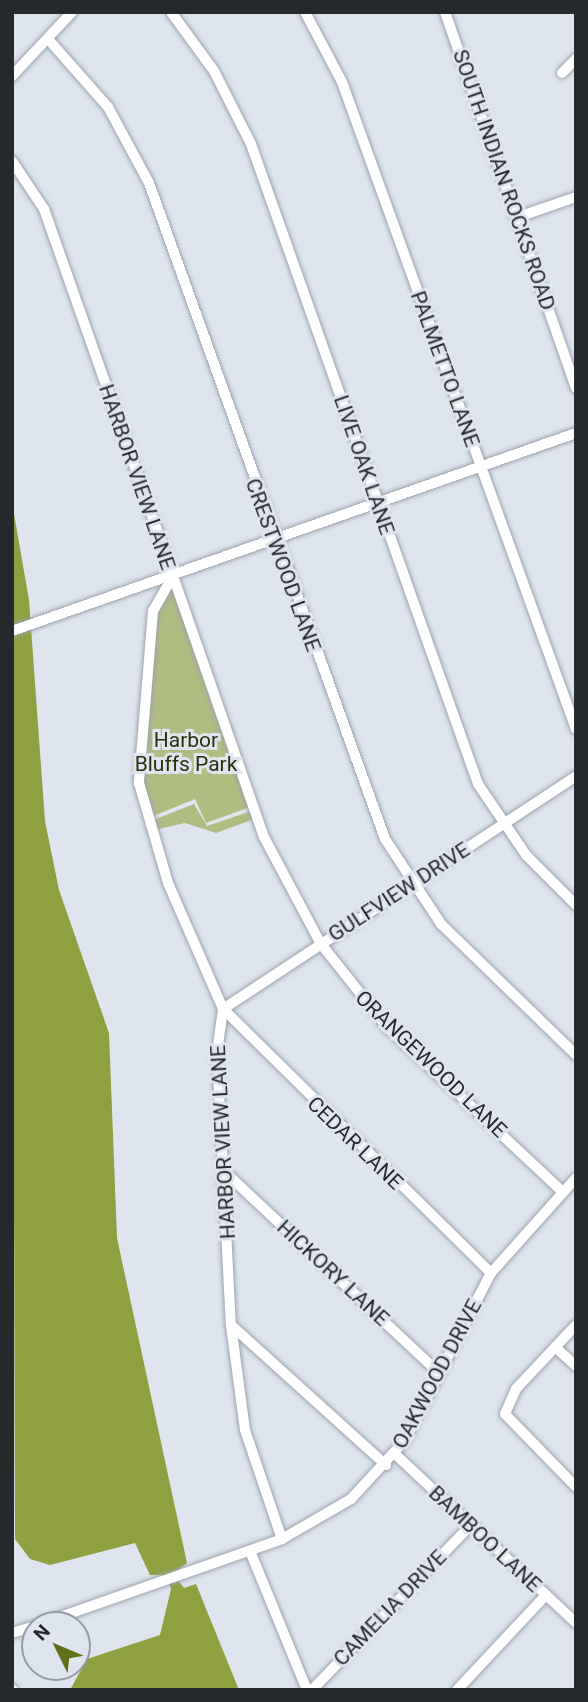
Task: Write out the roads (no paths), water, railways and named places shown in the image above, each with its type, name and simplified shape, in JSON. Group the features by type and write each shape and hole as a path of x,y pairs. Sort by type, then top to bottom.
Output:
{"street":[{"path":"12,76 72,12"},
{"name":"LIVE OAK LANE","path":"171,12 214,71 251,144 461,742 502,825 576,905"},
{"name":"PALMETTO LANE","path":"305,12 342,82 576,729"},
{"name":"SOUTH INDIAN ROCKS ROAD","path":"445,12 576,387"},
{"name":"CRESTWOOD LANE","path":"48,38 108,107 140,162 361,784 413,883 472,957 576,1055"},
{"path":"562,73 576,59"},
{"name":"HARBOR VIEW LANE","path":"12,161 44,209 173,576 153,611 139,783 168,883 223,1009 217,1052 226,1173 231,1325 245,1430 282,1539"},
{"path":"517,217 576,197"},
{"path":"12,631 576,433"},
{"name":"ORANGEWOOD LANE","path":"173,576 264,837 321,944 387,1027 563,1192"},
{"name":"GULFVIEW DRIVE","path":"223,1009 576,776"},
{"name":"CEDAR LANE","path":"223,1009 491,1273"},
{"name":"HICKORY LANE","path":"226,1173 439,1373"},
{"name":"OAKWOOD DRIVE","path":"80,1611 185,1577 282,1539 351,1499 395,1454 491,1273 576,1178"},
{"path":"231,1325 386,1465"},
{"path":"576,1325 516,1389 505,1414 576,1487"},
{"path":"555,1347 576,1366"},
{"name":"BAMBOO LANE","path":"395,1454 469,1527 576,1623"},
{"name":"CAMELIA DRIVE","path":"309,1690 469,1527"},
{"path":"250,1551 309,1690"},
{"path":"457,1690 547,1595"}],"park label":[{"name":"Harbor Bluffs Park","path":"186,752"}]}
